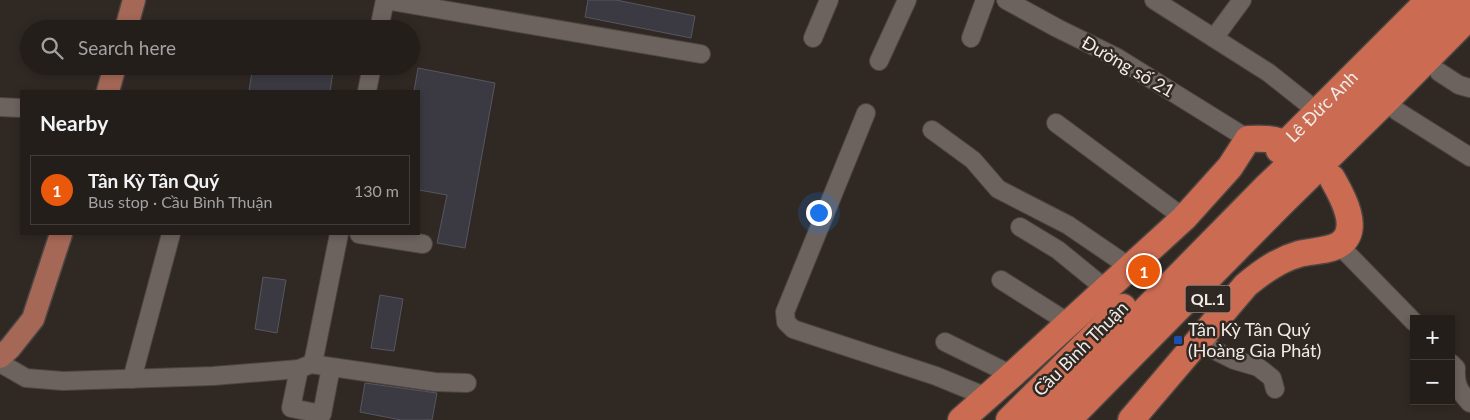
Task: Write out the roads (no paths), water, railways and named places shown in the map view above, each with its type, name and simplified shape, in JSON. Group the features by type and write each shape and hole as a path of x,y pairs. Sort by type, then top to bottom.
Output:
{"highway":[{"name":"Lê Đức Anh","path":"1273,196 1293,149 1318,112 1429,0"},
{"name":"Lê Đức Anh","path":"1217,214 1388,71 1459,0"},
{"name":"QL.1","path":"1087,420 1332,178 1470,16"},
{"name":"QL.1","path":"1068,420 1273,196 1439,72 1470,41"},
{"path":"961,420 1107,290 1184,218 1230,167 1248,139 1261,138 1293,149"},
{"path":"1135,418 1246,285 1282,260 1339,244 1347,235 1349,214 1345,202 1332,178"},
{"name":"Cầu Bình Thuận","path":"1037,420 1273,196"},
{"name":"Cầu Bình Thuận","path":"1009,420 1217,214"}],"main road":[{"path":"128,20 134,0"},
{"path":"108,90 112,75"},
{"path":"0,357 10,348 33,319 61,235"}],"street":[{"path":"381,20 385,0 701,54"},
{"path":"813,38 829,0"},
{"path":"879,61 907,0"},
{"path":"971,38 986,0"},
{"name":"Đường số 21","path":"1006,0 1116,57 1248,139"},
{"path":"1154,0 1269,73 1318,112"},
{"path":"1214,38 1242,0"},
{"path":"1439,72 1459,85 1470,88"},
{"path":"367,90 370,75"},
{"path":"1392,106 1470,157"},
{"path":"0,107 20,108"},
{"path":"866,113 785,312 786,322 793,329 936,376 987,397"},
{"path":"1056,123 1184,218"},
{"path":"932,130 972,160 998,189 1068,225 1131,268"},
{"path":"1020,227 1058,250 1107,290"},
{"path":"132,379 171,235"},
{"path":"331,367 322,414 291,408 305,367 314,358 339,235"},
{"path":"364,235 423,244"},
{"path":"1339,244 1410,318"},
{"path":"1001,280 1069,323"},
{"path":"1200,340 1214,350 1234,360 1258,367 1272,378 1275,389"},
{"path":"945,342 1012,375"},
{"path":"0,363 26,378 62,381 213,376 305,367 331,367 435,382 467,383"},
{"path":"1455,367 1456,380 1461,393 1470,403"}],"place":[{"name":"Tân Kỳ Tân Quý","path":"1144,271"},
{"name":"Tân Kỳ Tân Quý (Hoàng Gia Phát)","path":"1178,340"}]}
